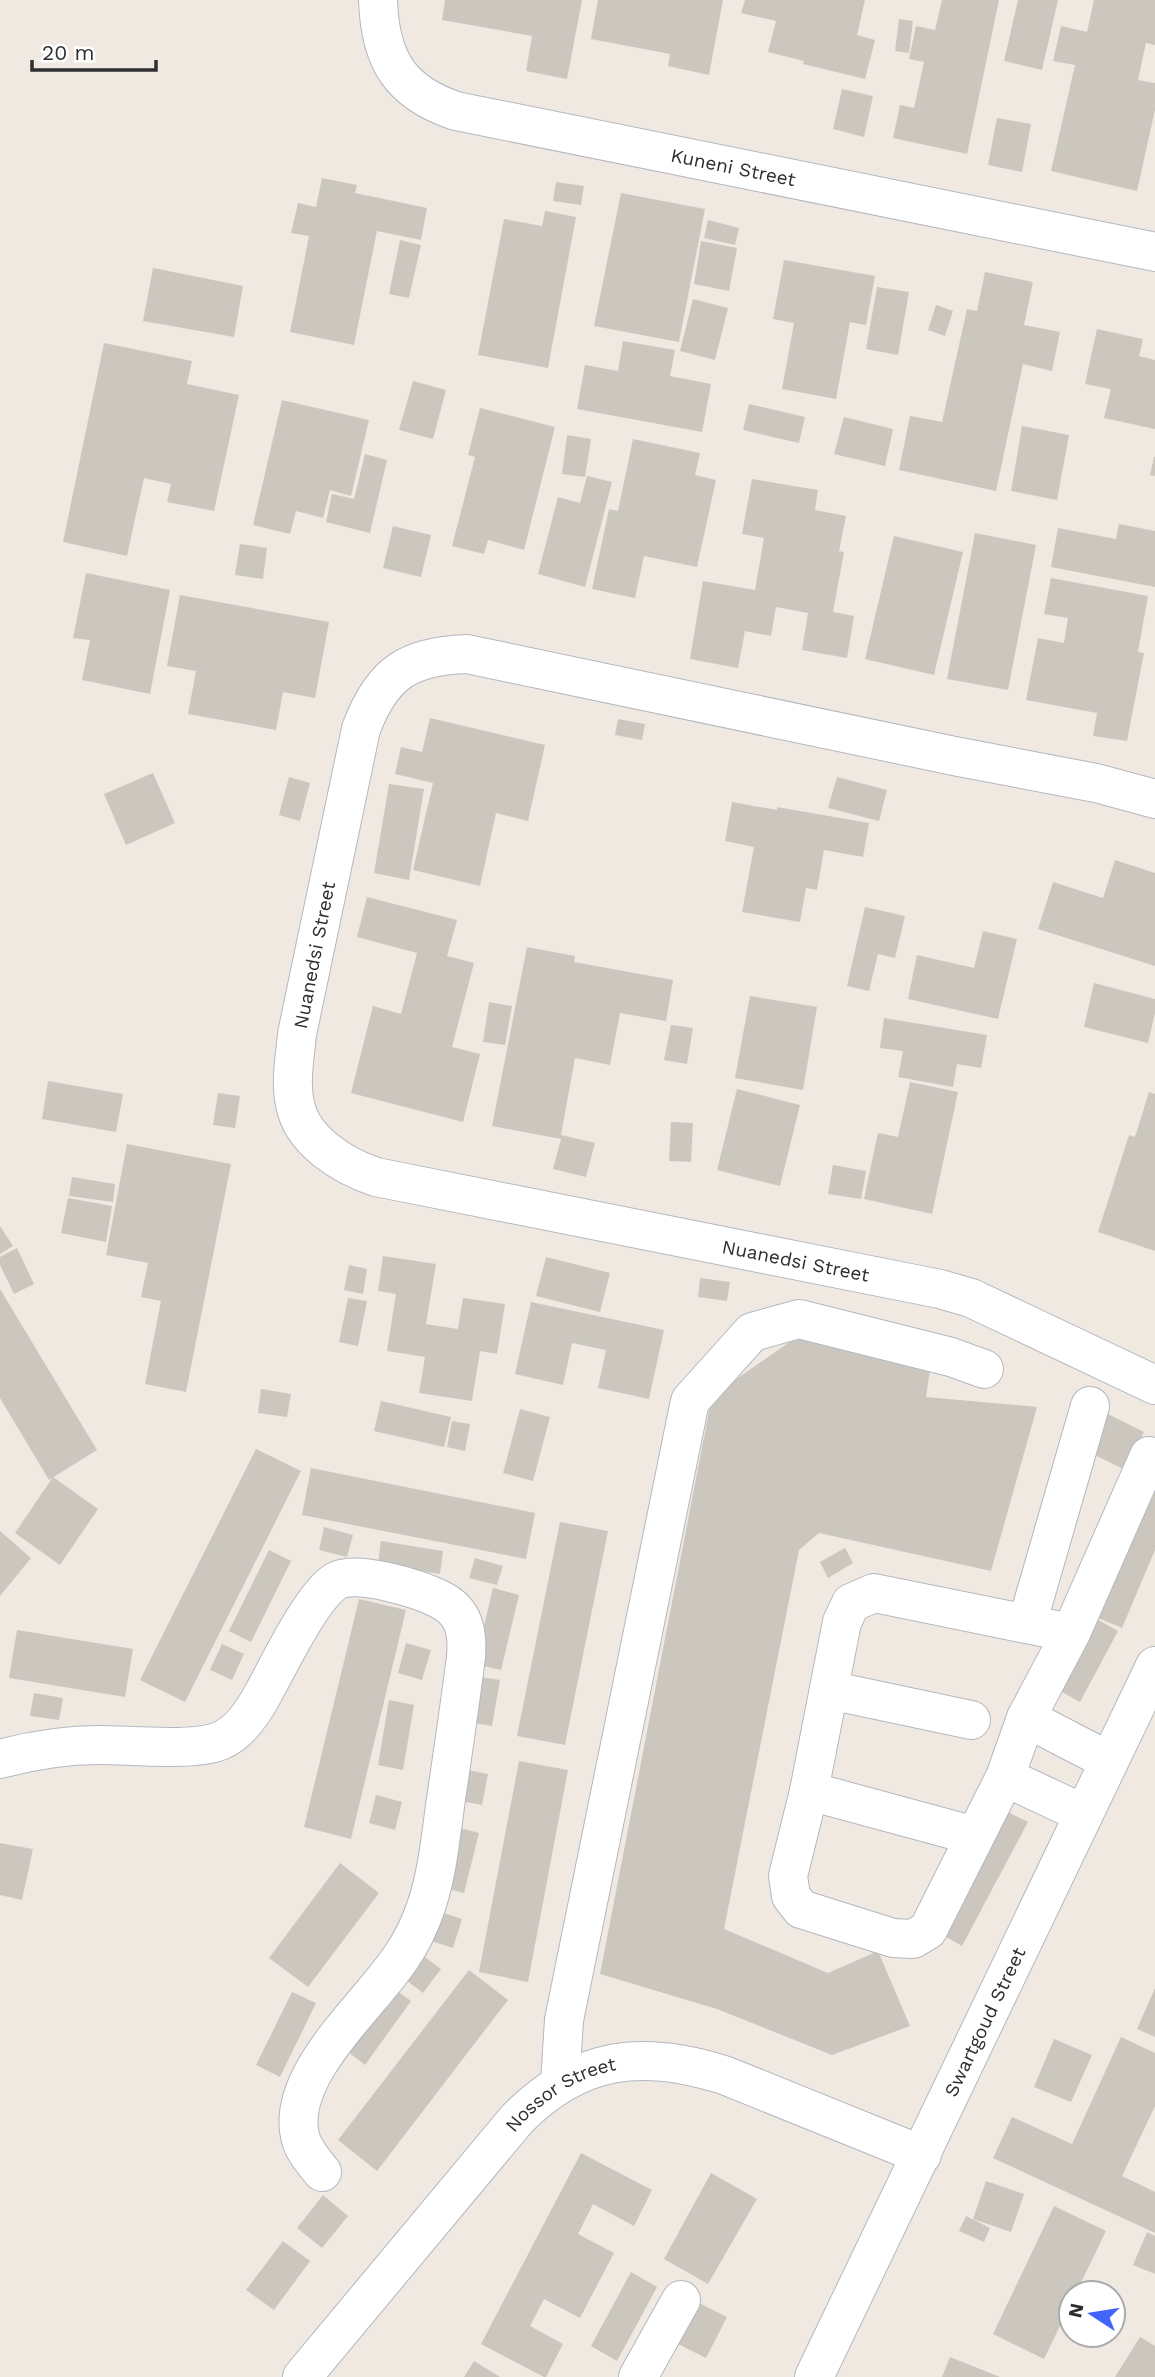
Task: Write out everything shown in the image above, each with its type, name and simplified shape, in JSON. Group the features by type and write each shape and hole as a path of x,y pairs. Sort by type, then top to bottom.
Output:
{"street":[{"name":"Kuneni Street","path":"378,0 378,14 385,46 393,67 404,82 434,103 456,110 1155,252"},
{"name":"Nuanedsi Street","path":"1155,799 1096,783 467,654 438,655 417,661 403,668 377,694 361,729 292,1074 295,1106 303,1124 317,1142 355,1170 376,1177 940,1289 971,1298 1155,1385"},
{"path":"560,2083 564,2020 690,1401 752,1332 799,1319 951,1357 984,1369"},
{"path":"1027,1624 1090,1406"},
{"path":"1070,1633 874,1593 851,1603 842,1622 809,1791 788,1876 790,1895 801,1909 893,1937 913,1939 928,1930 1005,1777 1026,1718 1070,1633 1149,1456"},
{"path":"0,1759 61,1746 149,1747 202,1745 223,1740 239,1727 256,1707 309,1613 322,1593 338,1579 375,1578 439,1599 461,1618 467,1635 466,1657 442,1826 427,1903 416,1932 401,1958 312,2071 302,2095 298,2119 300,2137 307,2155 322,2172"},
{"name":"Swartgoud Street","path":"814,2377 1155,1666"},
{"path":"829,1690 971,1720"},
{"path":"1026,1718 1109,1761"},
{"path":"1005,1777 1084,1814"},
{"path":"809,1791 975,1836"},
{"name":"Nossor Street","path":"302,2377 517,2119 537,2099 560,2083 592,2068 643,2060 675,2062 724,2075 922,2155"},
{"path":"638,2377 681,2301"}],"building":[{"path":"445,0 582,0 567,79 526,71 532,36 442,20"},
{"path":"598,0 723,0 709,75 668,66 670,54 591,39"},
{"path":"745,0 865,0 857,35 875,40 865,79 803,64 804,61 768,52 776,21 741,13"},
{"path":"942,0 999,0 967,154 893,138 900,105 914,108 924,62 909,59 916,26 935,30"},
{"path":"1018,0 1058,0 1042,70 1004,61"},
{"path":"1094,0 1155,0 1155,45 1146,43 1138,80 1155,83 1155,110 1137,191 1051,171 1075,65 1053,61 1061,26 1087,32"},
{"path":"899,19 913,21 909,53 895,51"},
{"path":"842,89 873,96 864,137 833,129"},
{"path":"997,118 1031,124 1022,172 988,165"},
{"path":"322,178 357,185 355,193 427,208 421,240 377,231 354,345 290,332 309,236 291,233 298,203 316,207"},
{"path":"556,182 584,186 581,205 553,201"},
{"path":"621,193 705,209 679,342 594,326"},
{"path":"545,211 576,217 548,368 478,355 504,219 542,226"},
{"path":"708,220 739,228 735,245 704,238"},
{"path":"400,240 421,245 409,298 389,294"},
{"path":"701,241 737,248 729,291 694,284"},
{"path":"784,260 875,276 866,325 850,322 836,399 782,389 794,323 773,319"},
{"path":"153,268 243,286 234,337 143,321"},
{"path":"985,272 1033,282 1024,325 1060,332 1052,371 1023,364 996,491 899,470 910,416 942,422 967,309 977,311"},
{"path":"877,287 909,292 898,355 866,349"},
{"path":"693,299 728,308 715,360 680,351"},
{"path":"936,305 953,311 945,336 928,330"},
{"path":"1097,329 1143,339 1139,356 1155,360 1155,429 1104,418 1111,389 1085,384"},
{"path":"623,341 675,350 670,376 711,384 702,432 577,409 585,365 618,371"},
{"path":"104,343 192,361 187,384 239,395 214,511 167,502 171,484 144,478 127,556 63,542"},
{"path":"413,381 446,390 433,439 399,430"},
{"path":"282,400 369,420 351,496 330,490 323,518 296,511 290,534 253,525"},
{"path":"749,404 805,417 799,443 743,430"},
{"path":"480,408 555,427 524,550 488,540 484,554 452,546 475,457 468,455"},
{"path":"844,417 893,429 885,466 834,454"},
{"path":"1022,426 1069,435 1057,500 1011,491"},
{"path":"567,435 591,439 585,477 562,474"},
{"path":"633,439 700,453 695,475 716,480 697,567 644,556 635,598 592,589 609,509 618,511"},
{"path":"365,454 387,460 370,533 326,522 332,494 354,499"},
{"path":"1155,457 1155,476 1150,475"},
{"path":"587,476 612,482 585,587 538,574 558,497 580,503"},
{"path":"752,479 818,490 815,510 846,516 839,551 844,552 833,612 854,616 847,658 802,650 808,613 776,607 771,636 745,631 738,668 690,659 703,581 755,590 764,538 742,534"},
{"path":"1119,524 1155,531 1155,587 1051,567 1058,528 1116,539"},
{"path":"393,526 431,535 421,577 383,568"},
{"path":"975,533 1036,545 1008,690 947,679"},
{"path":"894,536 963,552 934,675 865,659"},
{"path":"240,544 267,548 263,579 235,575"},
{"path":"86,573 170,590 150,694 82,680 90,640 73,638"},
{"path":"1051,578 1148,596 1138,652 1144,653 1127,741 1093,736 1097,713 1026,700 1038,638 1064,643 1068,618 1044,614"},
{"path":"180,595 329,622 315,698 283,692 276,730 188,714 196,671 167,666"},
{"path":"430,718 545,745 528,821 496,813 480,886 413,870 433,783 395,774 401,747 422,752"},
{"path":"618,719 645,724 642,740 615,735"},
{"path":"153,773 175,823 126,845 104,794"},
{"path":"289,777 310,783 300,821 279,815"},
{"path":"837,777 887,790 879,821 828,808"},
{"path":"389,784 424,789 409,880 374,873"},
{"path":"732,802 869,823 863,857 824,850 817,890 806,888 800,922 742,912 754,847 725,841"},
{"path":"1115,860 1155,873 1155,966 1038,929 1053,882 1103,898"},
{"path":"367,897 457,920 447,956 474,963 452,1047 480,1054 463,1122 351,1093 373,1006 401,1014 417,953 357,937"},
{"path":"865,907 905,916 895,958 878,954 869,991 847,986"},
{"path":"983,931 1017,939 998,1019 908,999 917,955 974,968"},
{"path":"527,947 575,956 574,962 673,980 666,1021 620,1013 610,1065 575,1058 561,1135 595,1143 586,1177 553,1169 561,1139 492,1126"},
{"path":"1094,983 1155,999 1155,1013 1148,1043 1084,1027"},
{"path":"750,996 817,1007 803,1090 735,1078"},
{"path":"489,1002 512,1006 505,1045 483,1042"},
{"path":"884,1018 987,1035 981,1068 957,1064 953,1087 898,1077 903,1051 880,1048"},
{"path":"671,1025 693,1028 687,1064 664,1060"},
{"path":"48,1081 123,1094 116,1132 42,1119"},
{"path":"910,1082 958,1092 932,1214 864,1199 878,1133 898,1137"},
{"path":"737,1089 800,1105 780,1186 717,1170"},
{"path":"1149,1092 1155,1094 1155,1251 1098,1232 1129,1135 1135,1137"},
{"path":"218,1093 240,1096 235,1128 213,1125"},
{"path":"671,1122 693,1123 691,1162 669,1161"},
{"path":"127,1144 231,1164 186,1392 145,1384 161,1301 141,1297 148,1263 106,1255"},
{"path":"833,1165 866,1171 861,1199 828,1194"},
{"path":"72,1177 115,1184 113,1202 69,1196"},
{"path":"68,1198 112,1206 106,1242 61,1233"},
{"path":"0,1226 13,1246 0,1254"},
{"path":"17,1248 34,1284 14,1294 0,1265 0,1257"},
{"path":"383,1256 436,1264 426,1324 458,1329 463,1298 505,1304 497,1354 480,1351 472,1401 419,1393 425,1357 387,1351 396,1294 378,1291"},
{"path":"546,1257 610,1273 600,1312 536,1296"},
{"path":"349,1265 367,1269 363,1294 344,1290"},
{"path":"700,1278 730,1282 727,1301 698,1297"},
{"path":"0,1289 97,1450 49,1480 0,1398"},
{"path":"348,1298 367,1301 358,1346 339,1342"},
{"path":"531,1302 664,1330 649,1399 598,1388 606,1350 572,1343 563,1385 515,1374"},
{"path":"804,1332 931,1363 926,1397 1037,1407 991,1571 819,1533 799,1550 724,1929 828,1973 878,1951 910,2026 832,2055 717,2009 600,1974 712,1396"},
{"path":"261,1389 291,1394 287,1417 258,1413"},
{"path":"381,1401 451,1417 444,1447 374,1431"},
{"path":"520,1409 550,1417 533,1481 503,1473"},
{"path":"1100,1410 1144,1432 1125,1470 1081,1448"},
{"path":"452,1421 470,1424 465,1451 447,1447"},
{"path":"256,1449 301,1471 185,1702 140,1680"},
{"path":"311,1468 535,1513 526,1559 302,1515"},
{"path":"53,1477 98,1509 60,1565 15,1533"},
{"path":"1155,1486 1155,1550 1122,1628 1089,1614"},
{"path":"560,1522 608,1531 565,1745 517,1736"},
{"path":"324,1527 353,1535 347,1557 319,1550"},
{"path":"0,1531 31,1558 0,1596"},
{"path":"381,1541 443,1551 440,1574 378,1564"},
{"path":"845,1548 853,1563 828,1578 820,1562"},
{"path":"269,1550 291,1561 251,1642 229,1631"},
{"path":"475,1558 503,1566 497,1585 469,1578"},
{"path":"493,1588 519,1595 501,1670 475,1664"},
{"path":"359,1599 406,1610 351,1839 304,1827"},
{"path":"1091,1616 1118,1631 1080,1702 1053,1687"},
{"path":"17,1630 133,1649 125,1697 9,1678"},
{"path":"406,1643 431,1650 422,1680 398,1673"},
{"path":"222,1644 244,1654 232,1680 210,1670"},
{"path":"475,1676 500,1680 492,1726 467,1722"},
{"path":"34,1693 63,1698 59,1720 30,1716"},
{"path":"389,1700 414,1705 403,1770 378,1765"},
{"path":"519,1761 568,1770 528,1982 479,1972"},
{"path":"462,1769 488,1774 482,1805 456,1800"},
{"path":"376,1795 402,1802 395,1830 369,1823"},
{"path":"1004,1810 1028,1822 962,1946 939,1933"},
{"path":"456,1827 479,1833 464,1893 441,1887"},
{"path":"0,1843 33,1849 22,1900 0,1895"},
{"path":"340,1863 379,1893 308,1987 269,1958"},
{"path":"438,1911 462,1919 453,1948 428,1940"},
{"path":"418,1952 441,1969 423,1993 401,1976"},
{"path":"469,1970 508,2000 377,2171 338,2140"},
{"path":"388,1984 411,2001 365,2065 343,2048"},
{"path":"1155,1988 1155,2037 1137,2029"},
{"path":"292,1992 316,2003 280,2077 256,2065"},
{"path":"1121,2037 1155,2053 1155,2106 1122,2176 1155,2192 1155,2233 993,2158 1012,2117 1072,2144"},
{"path":"1054,2039 1092,2055 1071,2102 1034,2087"},
{"path":"581,2153 652,2190 634,2226 593,2204 578,2234 614,2253 580,2318 544,2299 530,2326 563,2344 544,2377 481,2344"},
{"path":"711,2173 757,2199 708,2284 664,2259"},
{"path":"986,2181 1024,2194 1011,2232 973,2219"},
{"path":"323,2195 348,2216 322,2248 297,2228"},
{"path":"1054,2206 1106,2231 1083,2279 1057,2279 1057,2332 1044,2359 993,2334"},
{"path":"966,2216 990,2228 984,2242 959,2231"},
{"path":"1147,2232 1155,2236 1155,2274 1133,2265"},
{"path":"283,2241 310,2261 274,2310 246,2290"},
{"path":"631,2272 657,2287 617,2361 591,2346"},
{"path":"699,2303 727,2317 706,2358 678,2344"},
{"path":"1140,2337 1155,2346 1155,2377 1115,2377"},
{"path":"950,2357 1000,2377 942,2377"},
{"path":"474,2361 500,2377 464,2377"}]}
